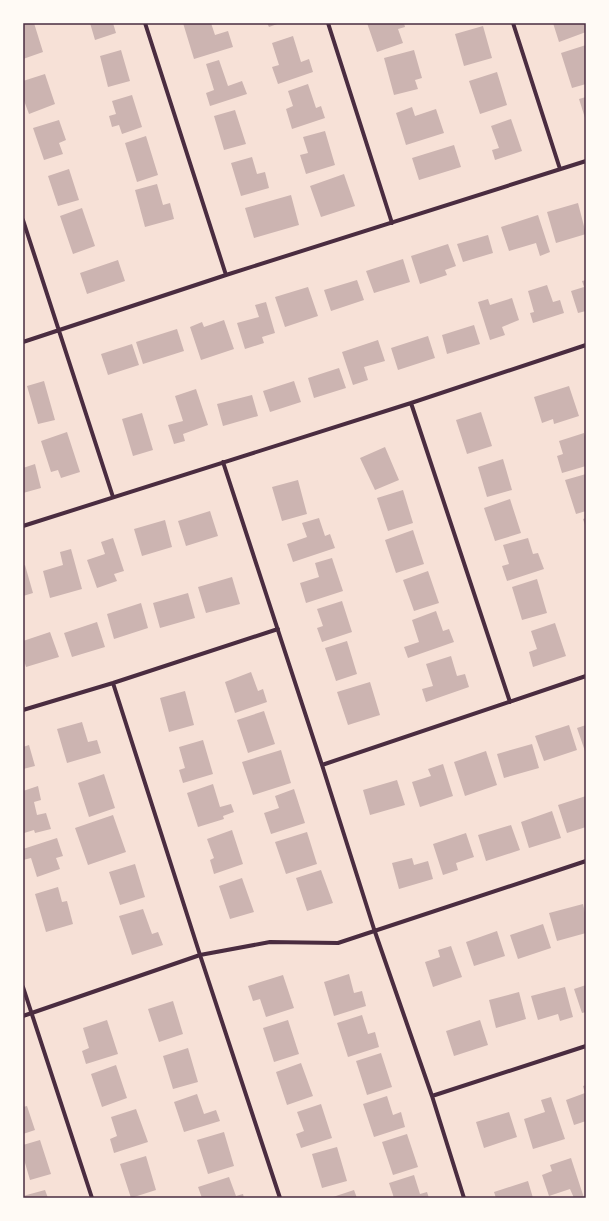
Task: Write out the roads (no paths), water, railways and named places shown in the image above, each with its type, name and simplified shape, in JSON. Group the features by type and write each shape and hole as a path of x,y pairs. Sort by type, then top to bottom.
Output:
{"street":[{"path":"145,23 226,275"},
{"path":"328,23 392,223"},
{"path":"513,23 560,169"},
{"path":"23,342 226,275 586,161"},
{"path":"23,220 113,497"},
{"path":"23,526 411,403 586,345"},
{"path":"411,403 510,702"},
{"path":"223,462 374,930 432,1096 464,1198"},
{"path":"23,710 113,683 278,629"},
{"path":"322,765 586,676"},
{"path":"113,683 280,1198"},
{"path":"23,1016 200,955 270,942 338,942 586,861"},
{"path":"23,988 92,1198"},
{"path":"432,1096 586,1046"}]}
